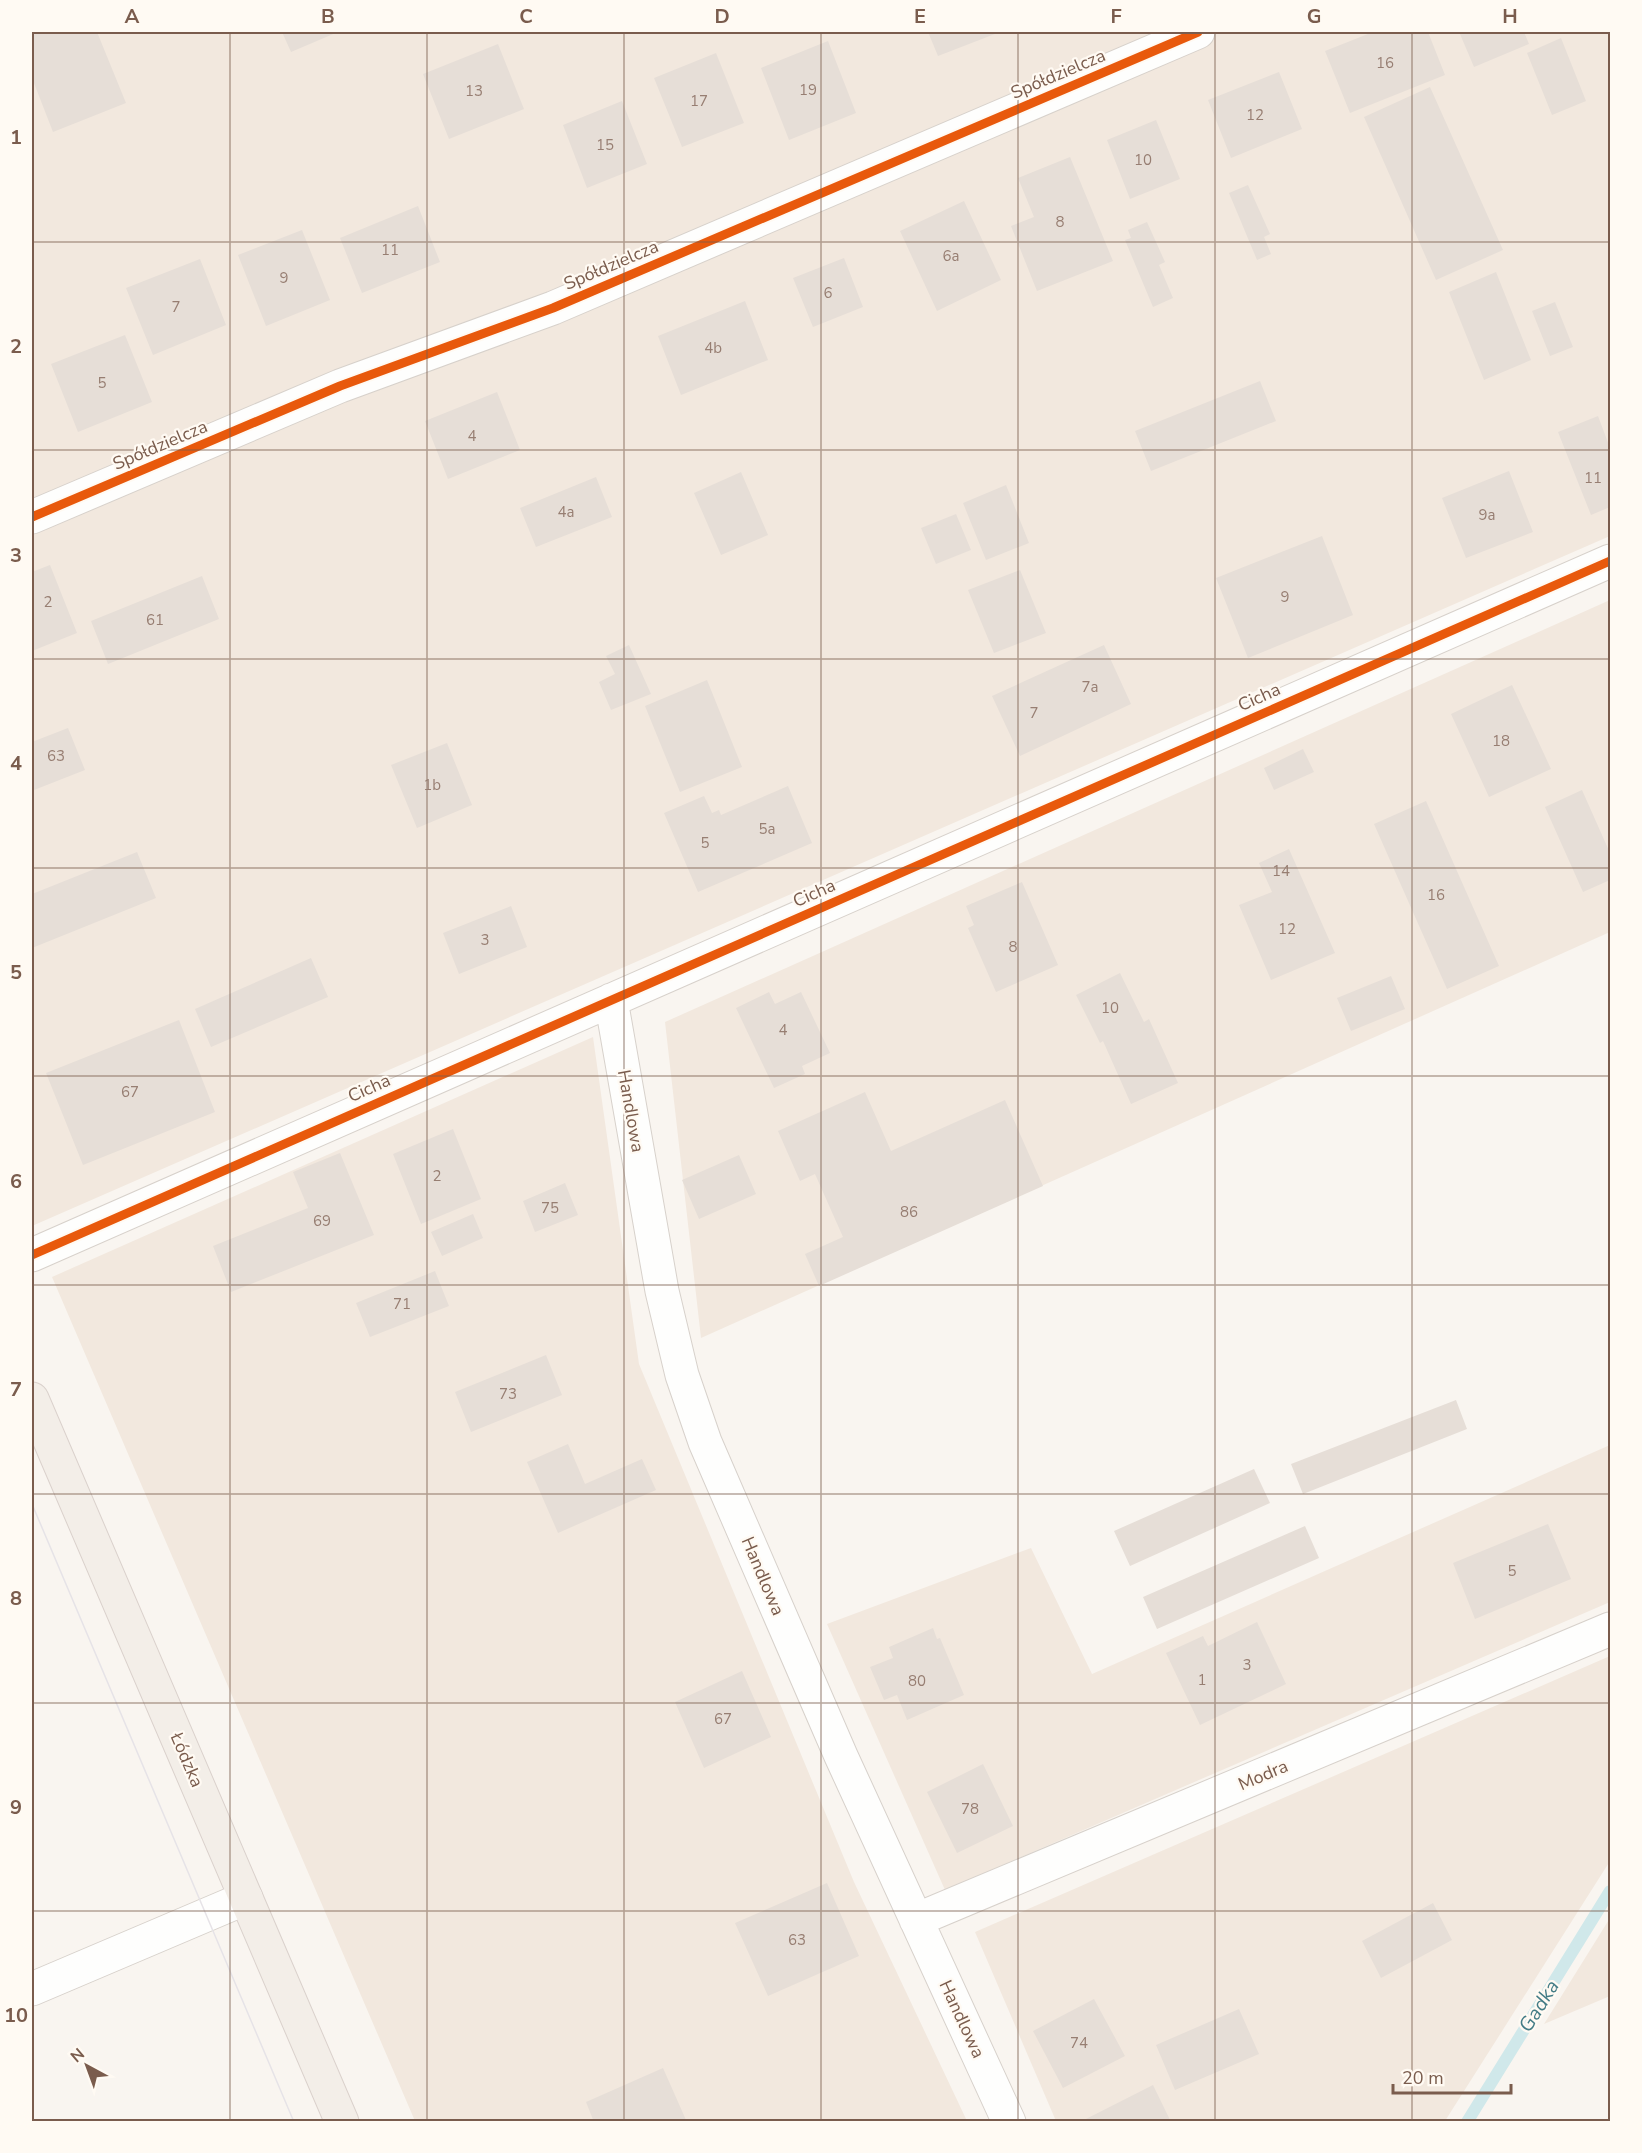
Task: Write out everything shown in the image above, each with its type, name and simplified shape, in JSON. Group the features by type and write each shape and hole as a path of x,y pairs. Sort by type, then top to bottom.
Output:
{"main road":[{"name":"Łódzka","path":"32,1399 342,2121"}],"street":[{"name":"Spółdzielcza","path":"32,517 340,386 553,308 1198,32"},
{"name":"Cicha","path":"32,1255 1611,561"},
{"name":"Handlowa","path":"611,1000 663,1291 682,1374 705,1442 841,1756 1009,2121"},
{"name":"Modra","path":"916,1920 1611,1629"},
{"path":"32,1989 246,1898"}],"shaded area":[{"path":"32,32 1610,32 1610,536 32,1226"},
{"path":"1610,600 1610,932 701,1338 665,1022"},
{"path":"593,1037 639,1364 854,1882 967,2121 415,2121 52,1277"},
{"path":"1610,1445 1610,1602 945,1890 827,1624 1031,1548 1092,1674"},
{"path":"1610,1656 1610,1861 1445,2121 1056,2121 975,1932"},
{"path":"1610,1918 1610,1996 1544,2024"}],"building":[{"path":"41,32 97,32 126,103 53,132 32,78 32,35"},
{"path":"282,32 338,32 291,52"},
{"path":"928,32 1000,32 938,56"},
{"path":"1373,32 1428,32 1445,75 1350,113 1325,51"},
{"path":"1465,32 1524,32 1529,44 1474,67 1460,34"},
{"path":"1561,38 1586,101 1552,115 1527,53"},
{"path":"828,41 856,113 789,140 761,68"},
{"path":"498,44 524,109 449,139 423,74"},
{"path":"716,53 744,123 682,147 654,78"},
{"path":"1279,72 1302,129 1231,158 1208,100"},
{"path":"1430,87 1503,250 1436,280 1364,117"},
{"path":"622,101 647,164 587,188 563,125"},
{"path":"1156,120 1180,179 1130,199 1107,140"},
{"path":"1070,157 1113,261 1037,291 1011,226 1034,217 1018,178"},
{"path":"1248,185 1270,234 1264,237 1271,254 1257,260 1229,193"},
{"path":"964,201 1001,280 937,311 900,231"},
{"path":"418,206 440,262 362,293 340,238"},
{"path":"1147,222 1165,262 1159,265 1173,298 1153,307 1125,240 1131,238 1128,230"},
{"path":"302,230 330,300 266,326 238,255"},
{"path":"844,258 863,307 813,327 793,278"},
{"path":"200,259 226,325 153,355 126,288"},
{"path":"1496,272 1531,360 1484,380 1449,292"},
{"path":"745,301 768,360 681,395 658,336"},
{"path":"1555,302 1573,347 1550,356 1532,311"},
{"path":"125,335 152,402 78,432 51,364"},
{"path":"1260,381 1276,421 1151,471 1135,431"},
{"path":"497,392 520,450 448,479 425,421"},
{"path":"1598,416 1610,448 1610,507 1591,515 1558,432"},
{"path":"1509,471 1533,532 1466,558 1442,498"},
{"path":"741,472 768,535 721,555 694,493"},
{"path":"596,477 612,517 536,547 520,508"},
{"path":"1006,485 1029,543 986,560 963,503"},
{"path":"956,514 971,550 936,564 921,528"},
{"path":"1322,536 1353,615 1248,658 1216,578"},
{"path":"50,565 77,633 32,651 32,572"},
{"path":"1020,570 1046,633 994,653 968,590"},
{"path":"202,576 219,619 108,664 91,621"},
{"path":"629,645 651,694 611,710 599,682 615,674 606,656"},
{"path":"1104,645 1131,704 1020,756 992,696"},
{"path":"707,680 742,767 680,792 645,706"},
{"path":"1512,685 1551,769 1489,797 1451,714"},
{"path":"68,728 85,770 34,790 32,742"},
{"path":"447,743 472,805 417,828 391,765"},
{"path":"1303,749 1314,772 1274,790 1264,768"},
{"path":"788,786 812,843 698,892 664,813 704,796 712,813 719,810 721,815"},
{"path":"1582,790 1610,853 1610,880 1583,892 1545,807"},
{"path":"1426,801 1499,966 1447,989 1374,824"},
{"path":"1289,849 1335,953 1271,980 1239,905 1272,892 1259,863"},
{"path":"137,852 156,898 32,948 32,894"},
{"path":"1022,882 1058,965 996,992 968,928 974,925 966,906"},
{"path":"511,906 527,947 459,974 443,933"},
{"path":"311,958 328,997 211,1047 195,1009"},
{"path":"1120,973 1144,1022 1149,1019 1178,1083 1131,1104 1103,1041 1100,1043 1076,995"},
{"path":"1391,976 1405,1009 1351,1031 1337,998"},
{"path":"769,992 775,1004 801,992 830,1053 802,1066 805,1074 774,1088 736,1008"},
{"path":"179,1020 215,1112 83,1165 46,1073"},
{"path":"865,1092 891,1151 1005,1100 1043,1186 819,1286 805,1254 843,1237 815,1174 800,1181 778,1131"},
{"path":"453,1129 481,1199 421,1224 393,1154"},
{"path":"340,1153 374,1235 231,1292 213,1246 308,1208 293,1172"},
{"path":"739,1155 756,1194 699,1219 682,1180"},
{"path":"565,1183 578,1215 535,1232 523,1201"},
{"path":"473,1214 483,1238 442,1256 431,1232"},
{"path":"435,1271 449,1306 370,1337 356,1303"},
{"path":"546,1355 562,1395 471,1432 455,1392"},
{"path":"1456,1400 1467,1429 1303,1494 1291,1464"},
{"path":"568,1444 585,1484 642,1459 656,1490 558,1533 527,1462"},
{"path":"1254,1469 1270,1503 1130,1566 1114,1531"},
{"path":"1548,1524 1571,1579 1475,1619 1453,1563"},
{"path":"1305,1526 1319,1558 1157,1629 1143,1597"},
{"path":"1257,1622 1286,1684 1200,1725 1166,1653 1203,1636 1208,1646"},
{"path":"933,1628 937,1639 940,1638 964,1695 907,1720 897,1695 884,1700 870,1667 893,1658 889,1647"},
{"path":"742,1671 771,1737 704,1768 675,1702"},
{"path":"983,1764 1013,1826 957,1853 927,1792"},
{"path":"827,1883 859,1956 768,1996 735,1923"},
{"path":"1433,1903 1452,1940 1381,1978 1362,1941"},
{"path":"1094,1999 1125,2056 1063,2088 1033,2031"},
{"path":"1239,2009 1259,2054 1175,2090 1156,2045"},
{"path":"663,2068 686,2120 681,2122 594,2122 586,2102"},
{"path":"1153,2085 1171,2122 1080,2122"}],"waterway":[{"name":"Gadka","path":"1467,2122 1610,1891"}],"tram line":[{"path":"32,1504 294,2122"}],"cycle path":[{"path":"32,517 340,386 553,308 1198,32"},
{"path":"32,1255 1610,561"}]}
